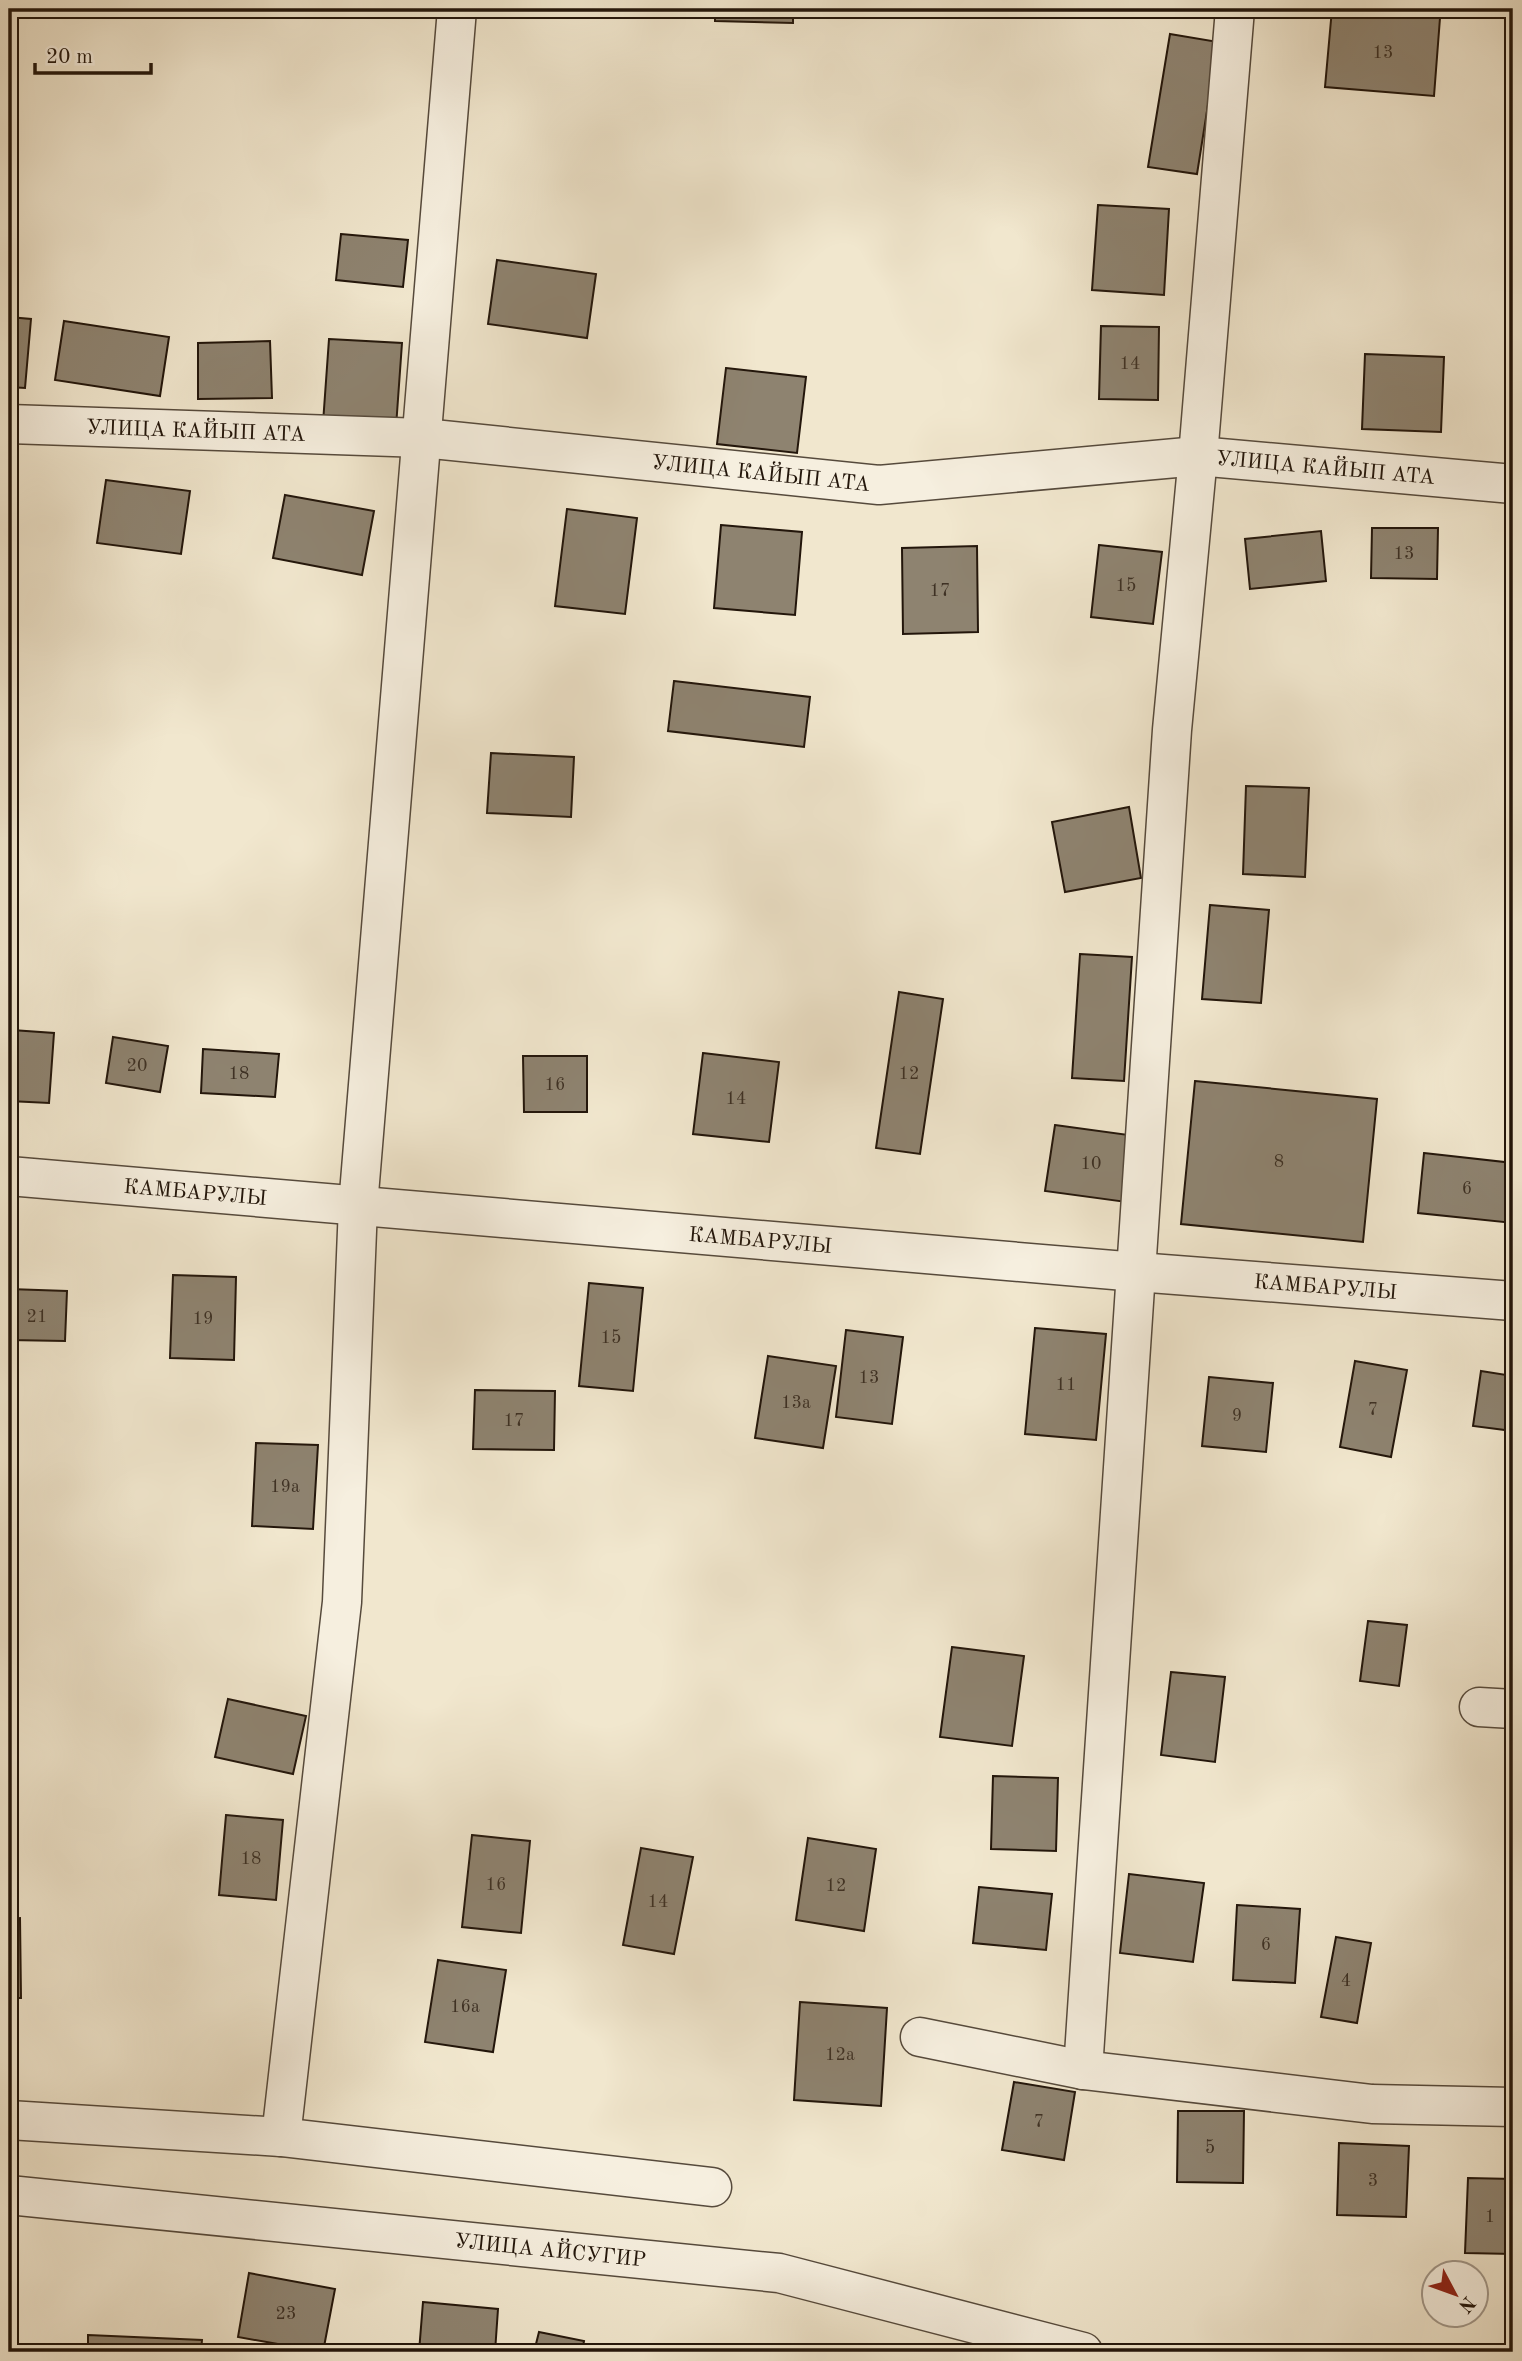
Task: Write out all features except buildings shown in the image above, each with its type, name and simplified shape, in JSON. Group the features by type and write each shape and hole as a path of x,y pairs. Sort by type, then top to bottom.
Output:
{"street":[{"path":"281,2137 342,1602 358,1206 457,9"},
{"path":"1083,2070 1172,730 1235,9"},
{"name":"УЛИЦА КАЙЫП АТА","path":"9,424 423,438 879,485 1198,456 1513,484"},
{"name":"КАМБАРУЛЫ","path":"9,1176 1138,1272 1513,1301"},
{"path":"920,2037 1083,2070 1372,2104 1513,2107"},
{"path":"9,2120 281,2137 712,2188"},
{"name":"УЛИЦА АЙСУГИР","path":"9,2195 779,2273 1083,2352"}]}
